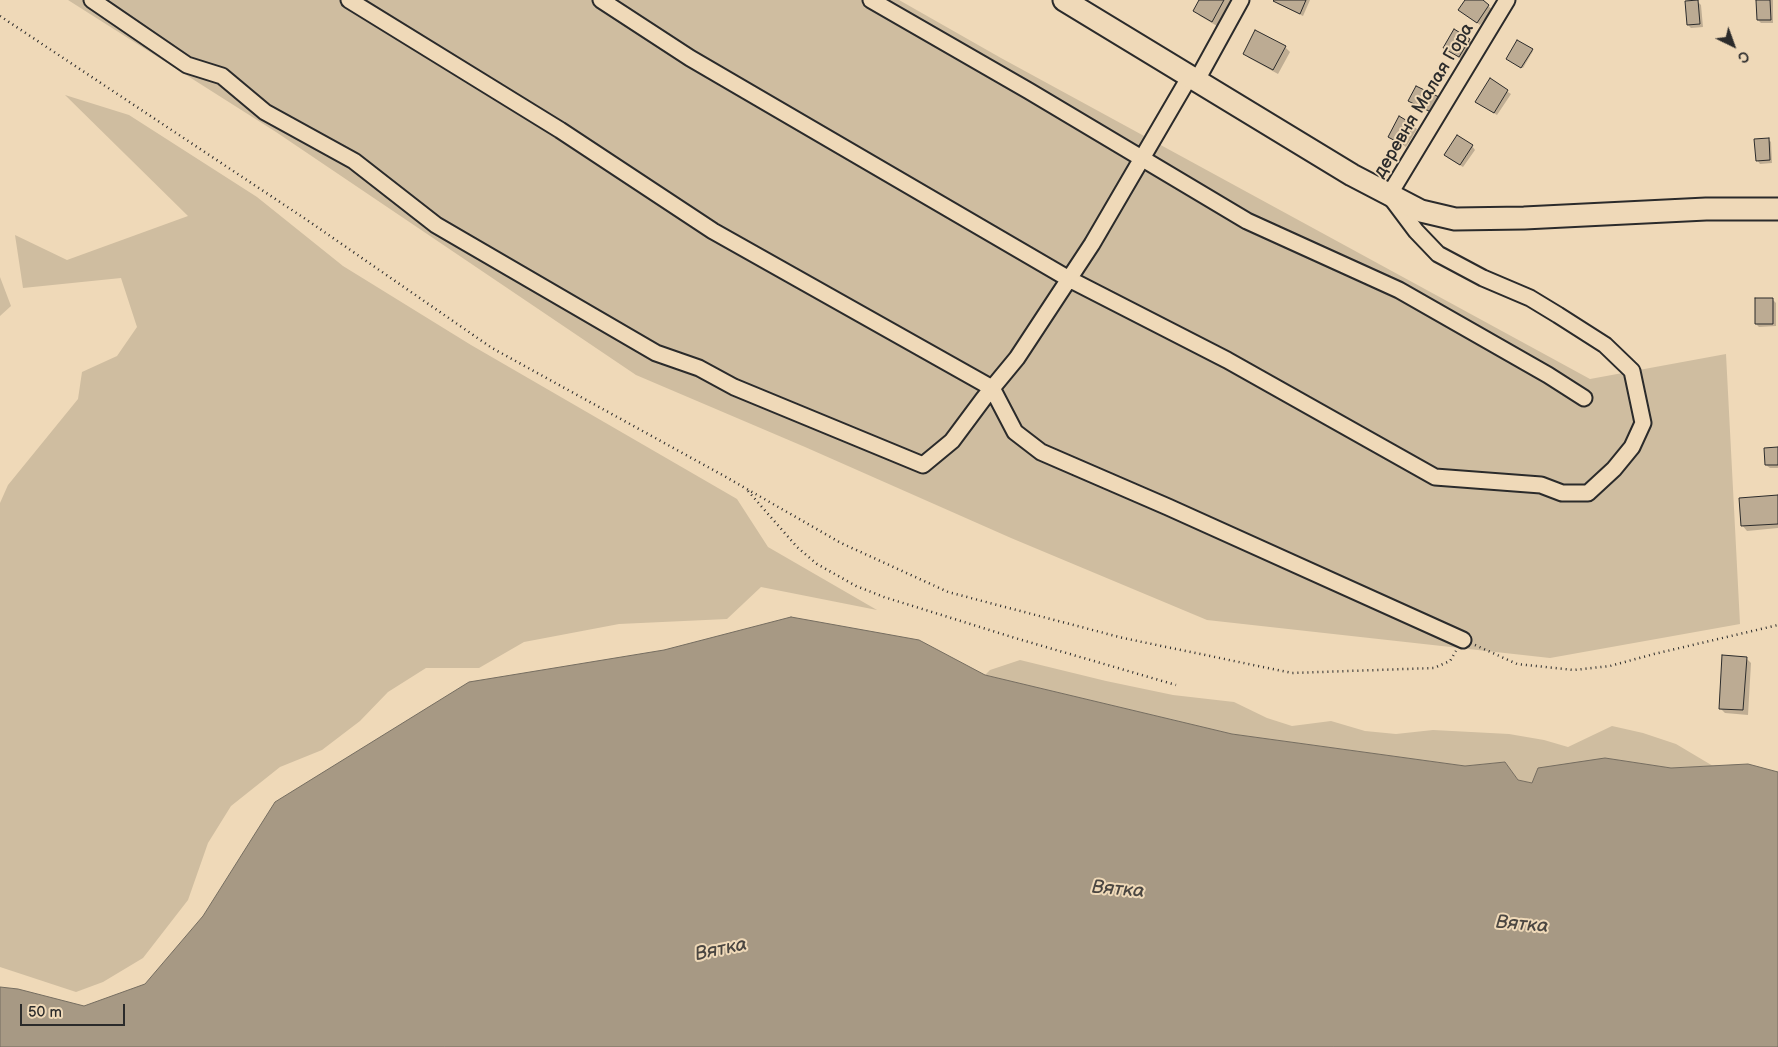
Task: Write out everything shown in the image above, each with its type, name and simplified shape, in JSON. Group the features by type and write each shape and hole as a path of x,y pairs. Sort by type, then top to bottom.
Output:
{"street":[{"path":"92,0 187,65 222,76 265,112 354,161 436,225 656,353 699,368 734,387 923,465 952,441 1017,358 1092,244 1142,157 1194,78 1241,0"},
{"path":"349,0 560,130 713,231 992,388 1015,432 1041,452 1463,640"},
{"path":"601,0 690,58 1069,279 1228,360 1436,477 1541,485 1562,493 1588,493 1614,469 1632,447 1643,423 1632,372 1605,345 1551,310 1530,298 1483,278 1438,254 1416,231 1389,195"},
{"path":"871,0 1142,157 1247,221 1399,290 1548,375 1584,398"},
{"path":"1064,0 1352,175 1421,211 1455,219 1524,218 1706,209 1778,209"},
{"name":"деревня Малая Гора","path":"1389,195 1507,0"}],"path":[{"path":"0,16 307,220 492,348 841,543 948,592 1123,638 1292,674 1434,668 1450,661 1463,640 1518,664 1574,670 1610,666 1778,625"},
{"path":"747,490 796,547 817,564 856,586 884,598 996,633 1176,685"}],"shaded area":[{"path":"68,0 899,0 1001,58 1590,379 1726,354 1740,624 1550,658 1207,620 1011,538 636,375 276,132"},
{"path":"65,95 129,115 257,197 343,266 471,345 737,499 768,547 877,610 761,587 727,619 619,624 524,642 479,668 426,668 388,692 360,721 322,750 280,767 231,806 208,843 188,900 143,958 103,982 76,992 0,967 0,503 8,485 78,399 82,372 117,356 137,327 121,278 23,288 15,235 67,260 188,216"},
{"path":"0,277 11,306 0,316"},
{"path":"1020,660 1173,695 1234,702 1267,718 1292,726 1331,721 1365,731 1396,734 1433,730 1509,734 1544,740 1568,747 1612,726 1643,733 1676,744 1713,766 1671,768 1605,758 1533,783 1518,780 1505,762 1465,766 1232,734 985,675 990,670"}],"water":[{"name":"Вятка","path":"791,617 919,640 985,675 1232,734 1465,766 1505,762 1518,780 1532,783 1538,768 1605,758 1671,768 1748,764 1778,772 1778,1047 0,1047 0,987 18,989 84,1006 145,984 203,916 275,802 469,682 664,650"}],"building":[{"path":"1199,0 1224,0 1212,22 1193,11"},
{"path":"1274,0 1306,0 1300,14"},
{"path":"1465,0 1483,0 1489,5 1477,23 1458,10"},
{"path":"1698,0 1700,24 1687,25 1685,1"},
{"path":"1756,0 1770,0 1771,20 1757,20"},
{"path":"1454,29 1470,39 1459,57 1443,48"},
{"path":"1255,30 1286,46 1273,70 1243,54"},
{"path":"1517,40 1533,49 1521,68 1506,59"},
{"path":"1490,78 1508,90 1494,113 1475,102"},
{"path":"1416,86 1439,97 1431,112 1408,101"},
{"path":"1399,116 1414,125 1403,145 1388,137"},
{"path":"1457,135 1473,145 1460,165 1444,155"},
{"path":"1769,138 1770,160 1756,161 1754,139"},
{"path":"1755,298 1773,298 1773,324 1755,324"},
{"path":"1778,447 1778,465 1765,465 1764,448"},
{"path":"1778,495 1778,524 1741,526 1739,498"},
{"path":"1722,655 1747,657 1743,710 1719,709"}]}
